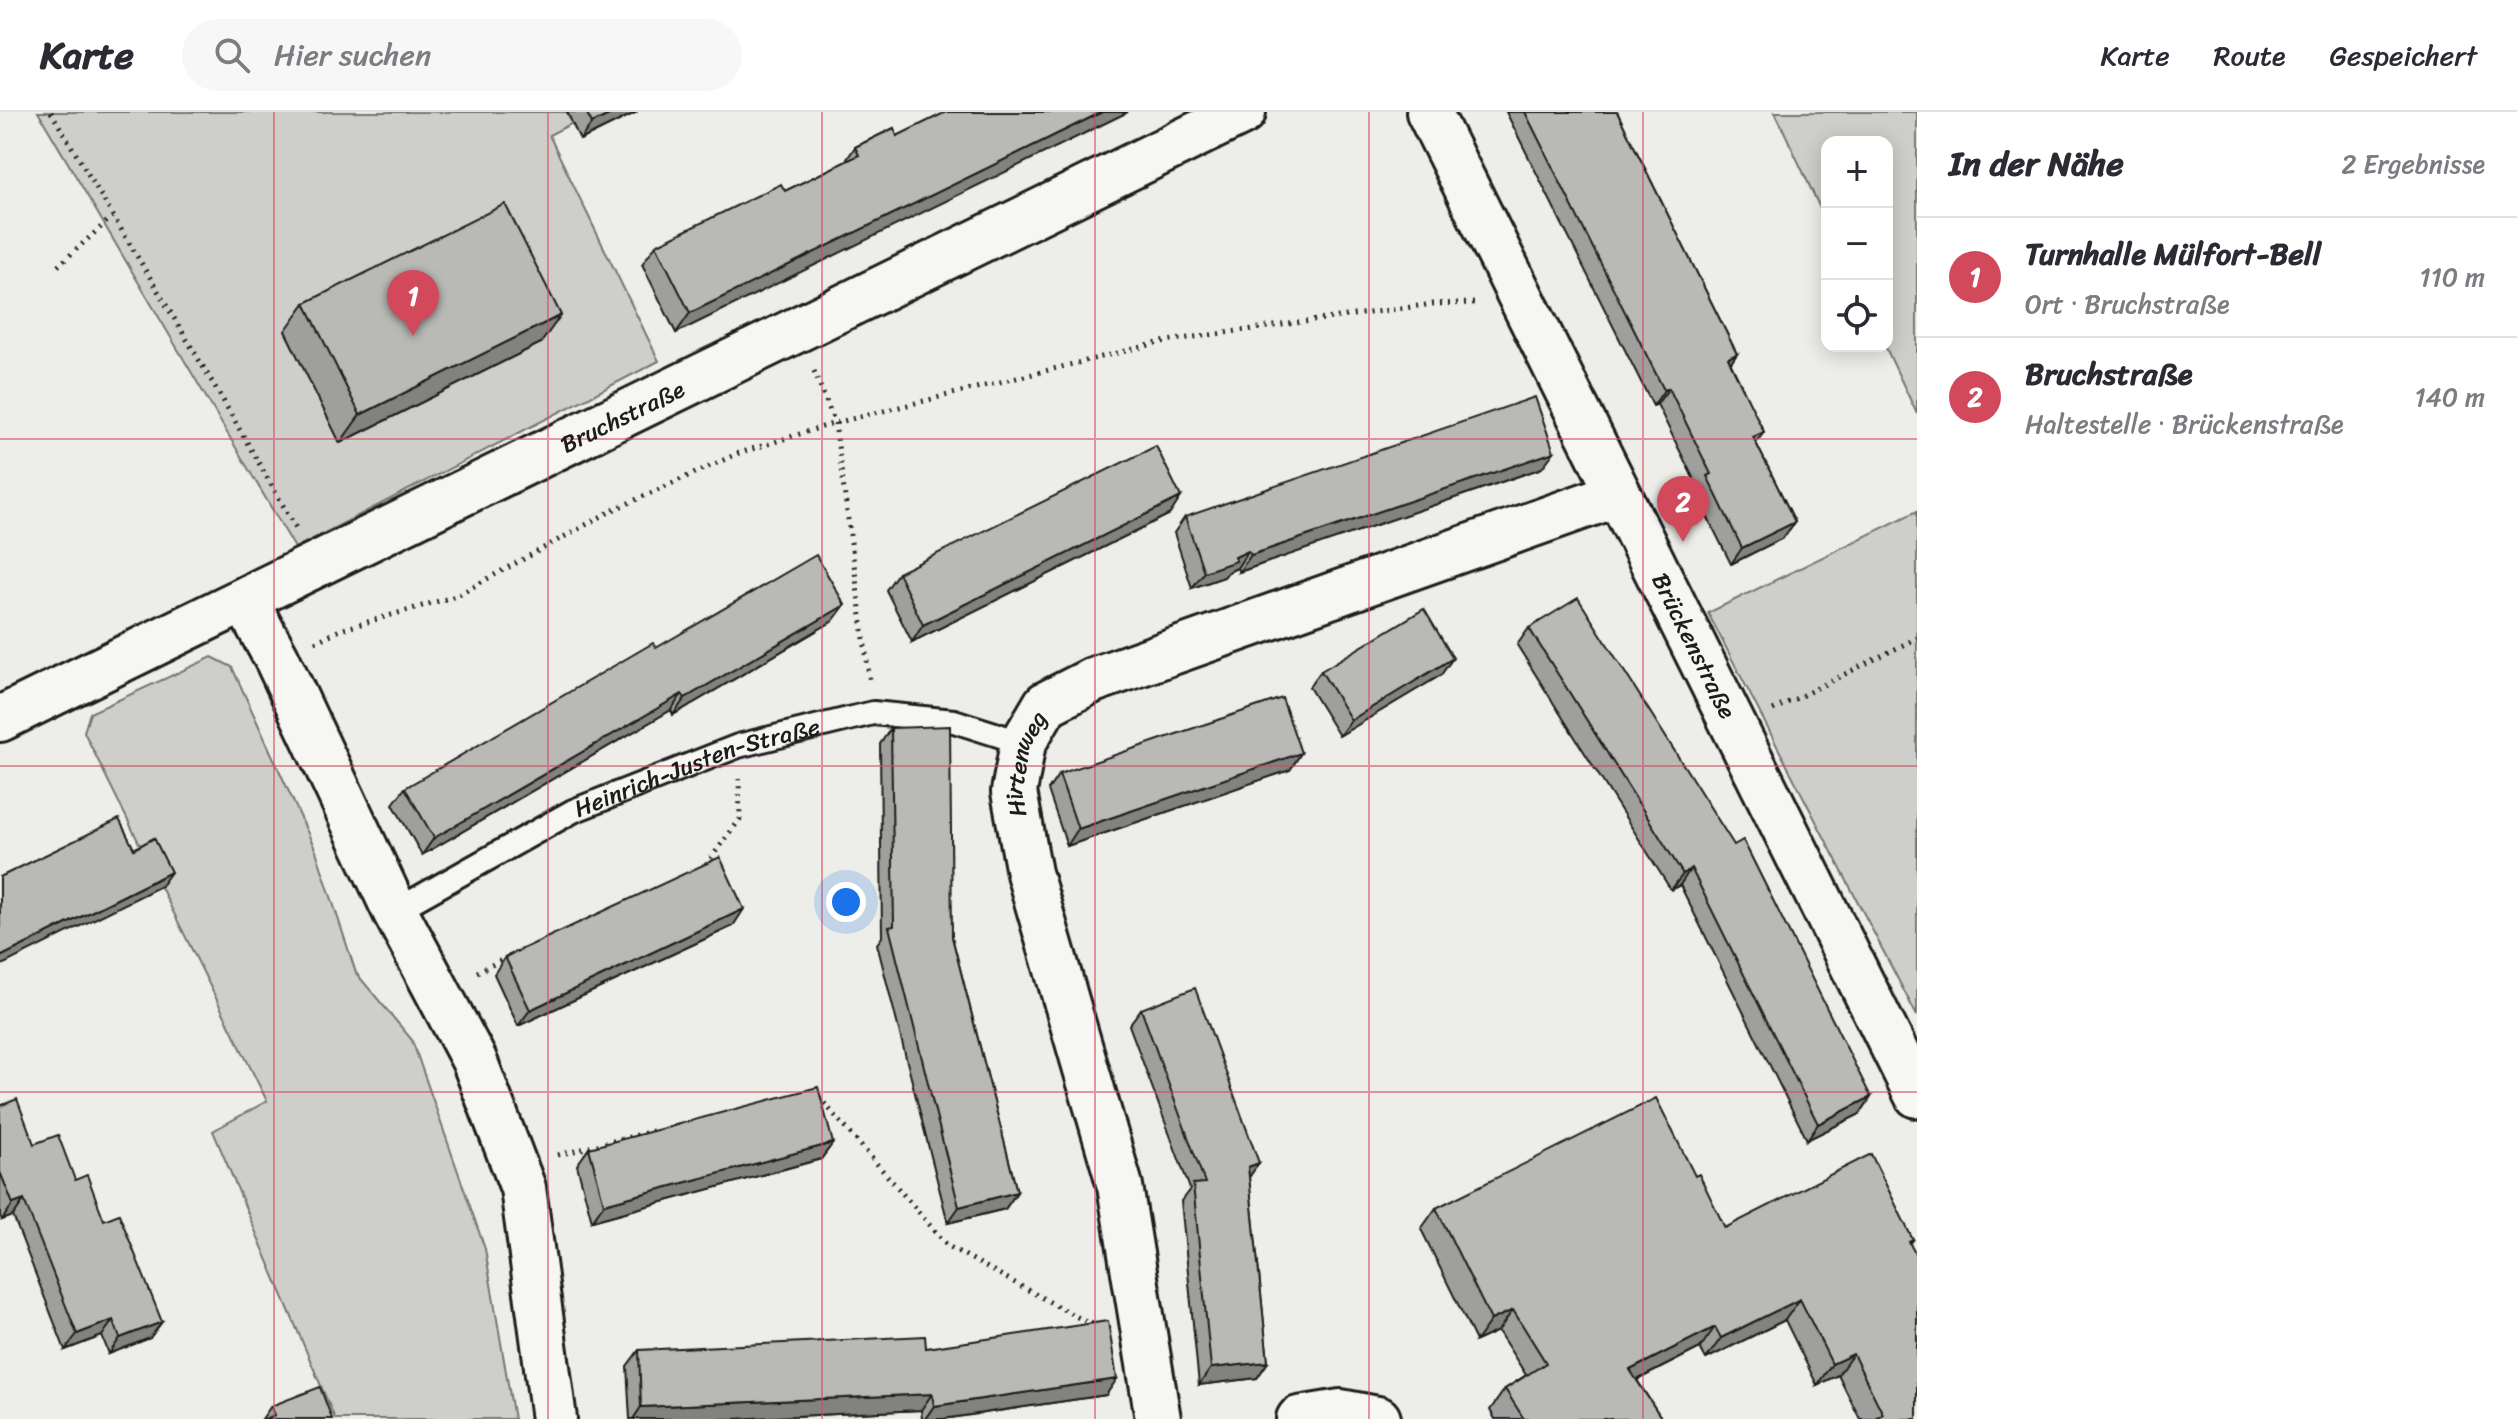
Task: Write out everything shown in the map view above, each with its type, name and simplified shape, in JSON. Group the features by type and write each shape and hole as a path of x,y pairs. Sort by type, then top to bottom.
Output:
{"street":[{"name":"Bruchstraße","path":"0,719 799,333 1243,112"},
{"name":"Brückenstraße","path":"1429,112 1917,1095"},
{"name":"Hirtenweg","path":"1158,1419 1120,1186 1029,873 1014,792 1023,743 1046,704 1093,680 1618,494"},
{"path":"245,600 277,659 395,911 474,1060 523,1188 554,1419"},
{"path":"1299,1419 1341,1412 1378,1419"}],"lane":[{"name":"Heinrich-Justen-Straße","path":"395,911 573,811 738,746 873,713 954,721 1023,743"}],"path":[{"path":"51,112 317,564"},
{"path":"58,266 112,217"},
{"path":"277,659 340,630 456,596 613,510 739,453 835,423 1166,341 1433,304 1523,302"},
{"path":"799,333 835,423 865,628 873,713"},
{"path":"1736,729 1917,638"},
{"path":"692,871 706,865 740,819 738,746"},
{"path":"437,991 522,951"},
{"path":"813,1091 948,1246 1088,1323 1142,1315"},
{"path":"514,1166 663,1128"}],"shaded area":[{"path":"38,112 594,112 549,135 659,361 295,548"},
{"path":"1775,112 1917,112 1917,414 1888,352 1893,352 1893,136 1821,136 1821,210"},
{"path":"1917,511 1917,1016 1708,613"},
{"path":"212,657 232,667 316,851 356,973 412,1040 485,1249 514,1419 335,1419 213,1131 267,1101 84,732 90,713"}],"building":[{"path":"586,112 615,112 592,123"},
{"path":"946,112 1102,112 690,313 656,245 781,184 785,191 859,155 855,147 894,128 897,136"},
{"path":"1525,112 1617,112 1737,354 1728,358 1764,432 1753,437 1795,522 1742,548 1707,476 1711,474 1669,388 1664,390"},
{"path":"505,204 561,315 360,415 305,303"},
{"path":"1535,397 1554,452 1251,555 1248,551 1235,557 1236,561 1204,572 1185,517"},
{"path":"1156,446 1181,497 923,625 898,573"},
{"path":"816,555 845,605 685,698 682,694 434,838 405,788 653,643 656,648"},
{"path":"1578,598 1734,845 1743,840 1871,1097 1818,1124 1691,868 1683,874 1529,628"},
{"path":"1424,609 1453,658 1351,720 1321,671"},
{"path":"1282,698 1301,753 1078,829 1059,774"},
{"path":"950,726 952,937 1017,1192 959,1207 889,927 894,926 891,728"},
{"path":"119,819 134,849 154,838 171,872 0,957 0,877"},
{"path":"720,857 744,909 530,1010 505,957"},
{"path":"1195,988 1259,1163 1248,1167 1268,1362 1211,1368 1193,1184 1205,1183 1141,1009"},
{"path":"818,1087 833,1143 604,1204 589,1148"},
{"path":"1656,1098 1725,1228 1871,1154 1913,1240 1909,1242 1917,1257 1917,1419 1873,1419 1883,1414 1853,1354 1832,1364 1800,1299 1721,1338 1715,1327 1630,1370 1662,1419 1524,1419 1505,1389 1546,1363 1513,1310 1491,1320 1436,1208"},
{"path":"17,1099 34,1144 58,1135 75,1180 87,1175 104,1220 119,1214 162,1322 120,1338 113,1320 77,1334 24,1200 13,1204 0,1172 0,1106"},
{"path":"1108,1321 1117,1379 934,1406 932,1394 641,1407 639,1350 925,1336 926,1348"},
{"path":"320,1387 332,1419 265,1419 275,1415 271,1406"}],"place":[{"name":"Turnhalle Mülfort-Bell","path":"413,336"},
{"name":"Bruchstraße","path":"1683,542"}]}
